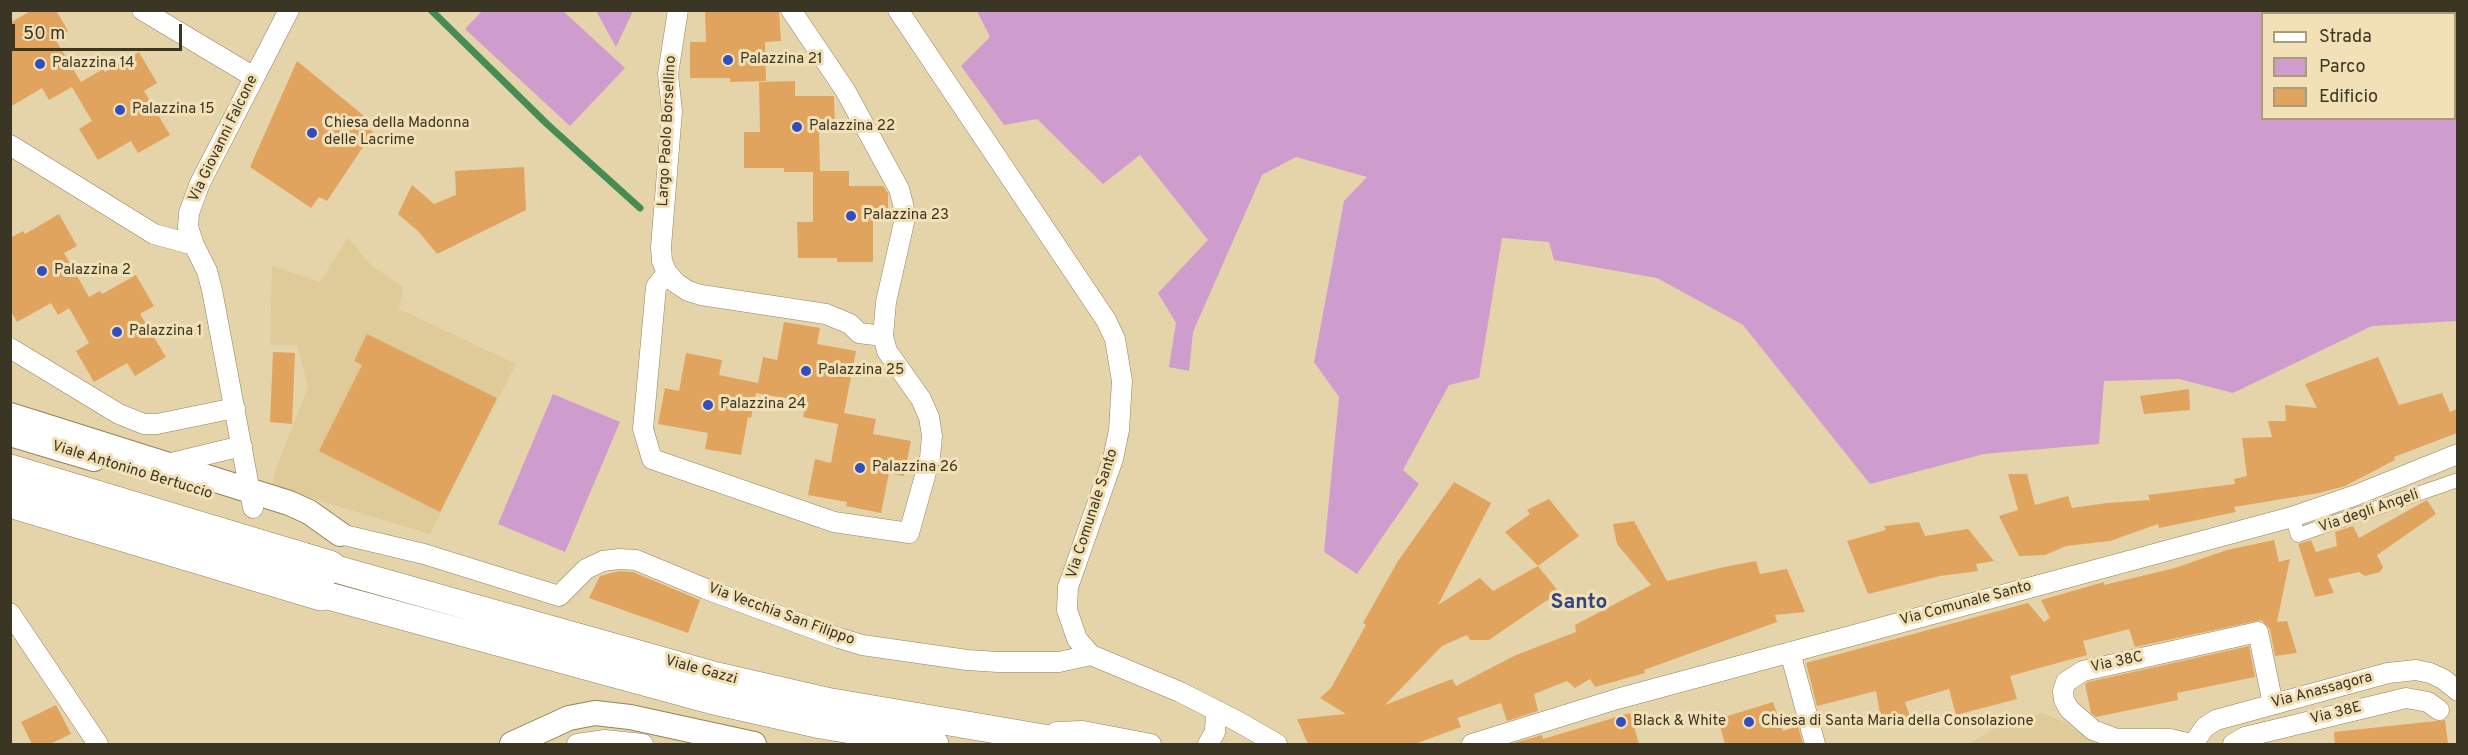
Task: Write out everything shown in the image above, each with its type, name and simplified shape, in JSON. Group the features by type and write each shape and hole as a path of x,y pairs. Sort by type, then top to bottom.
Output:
{"highway":[{"path":"10,471 325,581"},
{"path":"10,501 325,581"}],"main road":[{"name":"Viale Gazzi","path":"325,581 546,630 826,701 1079,744"},
{"name":"Viale Gazzi","path":"325,581 731,705 820,725 935,744"}],"street":[{"path":"142,10 254,77"},
{"name":"Via Giovanni Falcone","path":"251,500 212,290 207,271 194,246 188,227 189,213 192,199 289,10"},
{"name":"Largo Paolo Borsellino","path":"667,273 662,261 661,247 672,111 668,74 678,10"},
{"path":"791,10 845,90 899,189 903,204 905,218 886,302 883,336 887,351 921,399 929,417 932,436 930,458 909,533 834,522 652,459 643,429 656,287 667,273 688,291 701,295 826,314 850,324 859,333 883,336"},
{"name":"Via Comunale Santo","path":"898,10 1106,320 1115,339 1122,381 1119,430 1113,459 1078,556 1066,598 1070,621 1077,639 1091,655"},
{"path":"10,145 154,234 194,246"},
{"path":"10,348 118,414 138,422 157,424 235,408"},
{"name":"Viale Antonino Bertuccio","path":"10,415 164,465 251,500"},
{"name":"Viale Antonino Bertuccio","path":"10,434 251,500"},
{"path":"164,465 242,446"},
{"name":"Via Comunale Santo","path":"1472,744 1617,699 2292,517 2356,495 2457,454"},
{"name":"Via degli Angeli","path":"2292,517 2298,535 2457,480"},
{"path":"251,500 309,512 340,534 424,554 559,596"},
{"path":"325,581 340,534"},
{"name":"Via Vecchia San Filippo","path":"546,630 559,596 586,569 603,561 619,559 636,560 717,593 862,645 988,662 1059,662 1091,655"},
{"path":"10,613 98,744"},
{"name":"Via 38C","path":"2192,744 2170,739 2117,739 2093,730 2068,709 2063,691 2066,682 2083,671 2258,632 2273,704"},
{"path":"1790,652 1815,744"},
{"path":"1091,655 1171,688 1277,744"},
{"name":"Via Anassagora","path":"2192,744 2205,727 2216,720 2403,670 2430,673 2443,679 2457,691"},
{"name":"Via 38E","path":"2233,744 2244,737 2394,700 2418,699 2428,702 2439,710"},
{"path":"1208,744 1215,732 1216,710"},
{"path":"512,744 555,723 582,714 595,713 630,717 754,744"},
{"path":"1021,733 1083,731 1151,744"},
{"path":"577,744 605,740 643,744"}],"shaded area":[{"path":"348,238 371,265 403,287 399,309 516,364 430,534 304,496 271,489 275,471 308,387 297,345 270,345 272,266 320,282"},
{"path":"2042,713 2065,722 2098,744 1969,744 1995,728"}],"green space":[{"path":"482,11 563,11 625,68 570,126 465,29"},
{"path":"596,11 633,11 616,47"},
{"path":"977,11 2457,11 2457,321 2372,326 2233,393 2179,379 2104,381 2099,444 1984,454 1870,484 1743,325 1657,278 1554,260 1549,242 1502,238 1479,378 1449,385 1403,470 1419,484 1357,574 1324,552 1339,397 1314,362 1344,201 1367,177 1296,157 1262,175 1193,332 1189,371 1169,367 1176,323 1158,293 1208,240 1140,155 1103,184 1037,119 1004,125 961,66 990,37"},
{"path":"553,394 620,422 565,552 498,524"}],"building":[{"path":"32,10 56,10 68,31 55,39 81,82 103,69 105,72 139,52 157,83 144,91 170,135 138,153 131,141 98,160 79,129 92,121 72,87 49,100 42,88 10,107 10,23"},
{"name":"Palazzina 21","path":"705,10 779,10 781,41 765,42 766,81 730,82 730,78 690,78 690,42 706,42"},
{"path":"297,61 369,120 365,126 373,132 327,201 319,197 311,208 250,167"},
{"path":"795,81 795,96 834,96 835,131 819,132 820,171 849,171 849,186 883,186 888,193 888,221 873,221 873,262 837,262 837,258 798,258 797,222 813,222 813,172 784,172 784,168 744,168 744,132 760,132 759,82"},
{"path":"524,167 526,210 437,254 419,232 398,214 412,185 434,204 456,195 455,171"},
{"path":"59,214 77,246 64,253 89,297 100,291 102,294 136,275 154,306 140,314 166,357 135,376 127,363 94,382 76,351 89,343 69,308 58,315 51,303 17,322 10,310 10,238 23,231 25,234"},
{"path":"784,322 820,328 817,344 856,351 844,413 876,419 873,434 911,441 904,476 889,473 881,513 846,506 847,502 808,495 815,459 831,463 838,424 803,417 806,402 756,393 751,418 748,417 741,455 705,449 708,433 658,424 665,388 679,391 686,353 722,360 719,375 758,383 763,357 777,360"},
{"path":"367,334 497,398 440,512 319,451 362,365 354,361"},
{"path":"273,352 295,353 292,424 270,422"},
{"path":"2378,357 2399,405 2442,393 2450,412 2457,409 2457,433 2394,457 2395,460 2345,486 2319,493 2234,507 2236,512 2159,528 2158,524 2110,541 2066,546 2045,555 2019,556 1999,516 2018,510 2008,474 2027,474 2035,505 2068,496 2072,508 2150,500 2148,495 2235,484 2234,479 2247,476 2242,438 2272,437 2268,421 2286,421 2285,405 2317,408 2305,384"},
{"path":"2189,389 2190,410 2144,414 2140,396"},
{"path":"1454,482 1491,503 1438,605 1480,578 1493,591 1538,566 1559,592 1489,640 1470,640 1467,635 1442,646 1385,705 1452,679 1456,686 1516,655 1576,632 1575,625 1651,585 1617,544 1613,524 1634,521 1667,581 1756,561 1760,574 1787,569 1805,612 1775,615 1777,622 1644,670 1645,673 1595,687 1590,679 1575,688 1567,681 1534,694 1538,711 1507,721 1501,703 1457,718 1461,727 1415,744 1308,744 1297,719 1346,714 1320,698 1331,688 1366,625 1363,623 1398,561"},
{"path":"1549,499 1579,536 1538,566 1505,532 1530,514 1527,510"},
{"path":"2427,500 2436,514 2377,555 2383,567 2380,572 2365,576 2359,572 2328,579 2334,593 2315,597 2298,544 2311,540 2316,552 2337,546 2335,532 2353,526 2359,538"},
{"path":"1919,522 1925,536 1968,529 1994,561 1976,564 1978,571 1940,576 1868,594 1847,541 1886,530 1884,526"},
{"path":"2274,540 2279,562 2290,559 2277,622 2287,621 2297,653 2275,656 2270,629 2261,620 2135,647 2129,629 2083,641 2087,655 2010,676 2017,699 1956,715 1949,689 1905,702 1910,717 1882,725 1876,691 1817,706 1806,663 2028,603 2044,622 2050,618 2041,600 2104,582 2104,585 2175,568 2227,550"},
{"path":"619,571 633,572 700,600 688,633 589,598 600,576"},
{"path":"2249,646 2255,677 2177,693 2178,700 2096,717 2091,713 2085,684 2088,682"},
{"name":"Chiesa di Santa Maria della Consolazione","path":"1773,702 1783,731 1798,726 1803,744 1725,744 1718,719"},
{"path":"56,705 71,734 50,744 32,744 21,722"},
{"path":"1630,713 1639,744 1514,743 1542,735 1543,739"},
{"path":"2445,720 2448,744 2335,744 2334,732"}],"waterway":[{"path":"431,10 547,124 640,208"}],"place":[{"name":"Palazzina 21","path":"728,60"},
{"name":"Palazzina 14","path":"40,64"},
{"name":"Palazzina 15","path":"120,110"},
{"name":"Palazzina 22","path":"797,127"},
{"name":"Chiesa della Madonna delle Lacrime","path":"312,133"},
{"name":"Palazzina 23","path":"851,216"},
{"name":"Palazzina 2","path":"42,271"},
{"name":"Palazzina 1","path":"117,332"},
{"name":"Palazzina 25","path":"806,371"},
{"name":"Palazzina 24","path":"708,405"},
{"name":"Palazzina 26","path":"860,468"},
{"name":"Black & White","path":"1621,722"},
{"name":"Chiesa di Santa Maria della Consolazione","path":"1749,722"}],"district":[{"name":"Santo","path":"1579,604"}]}
